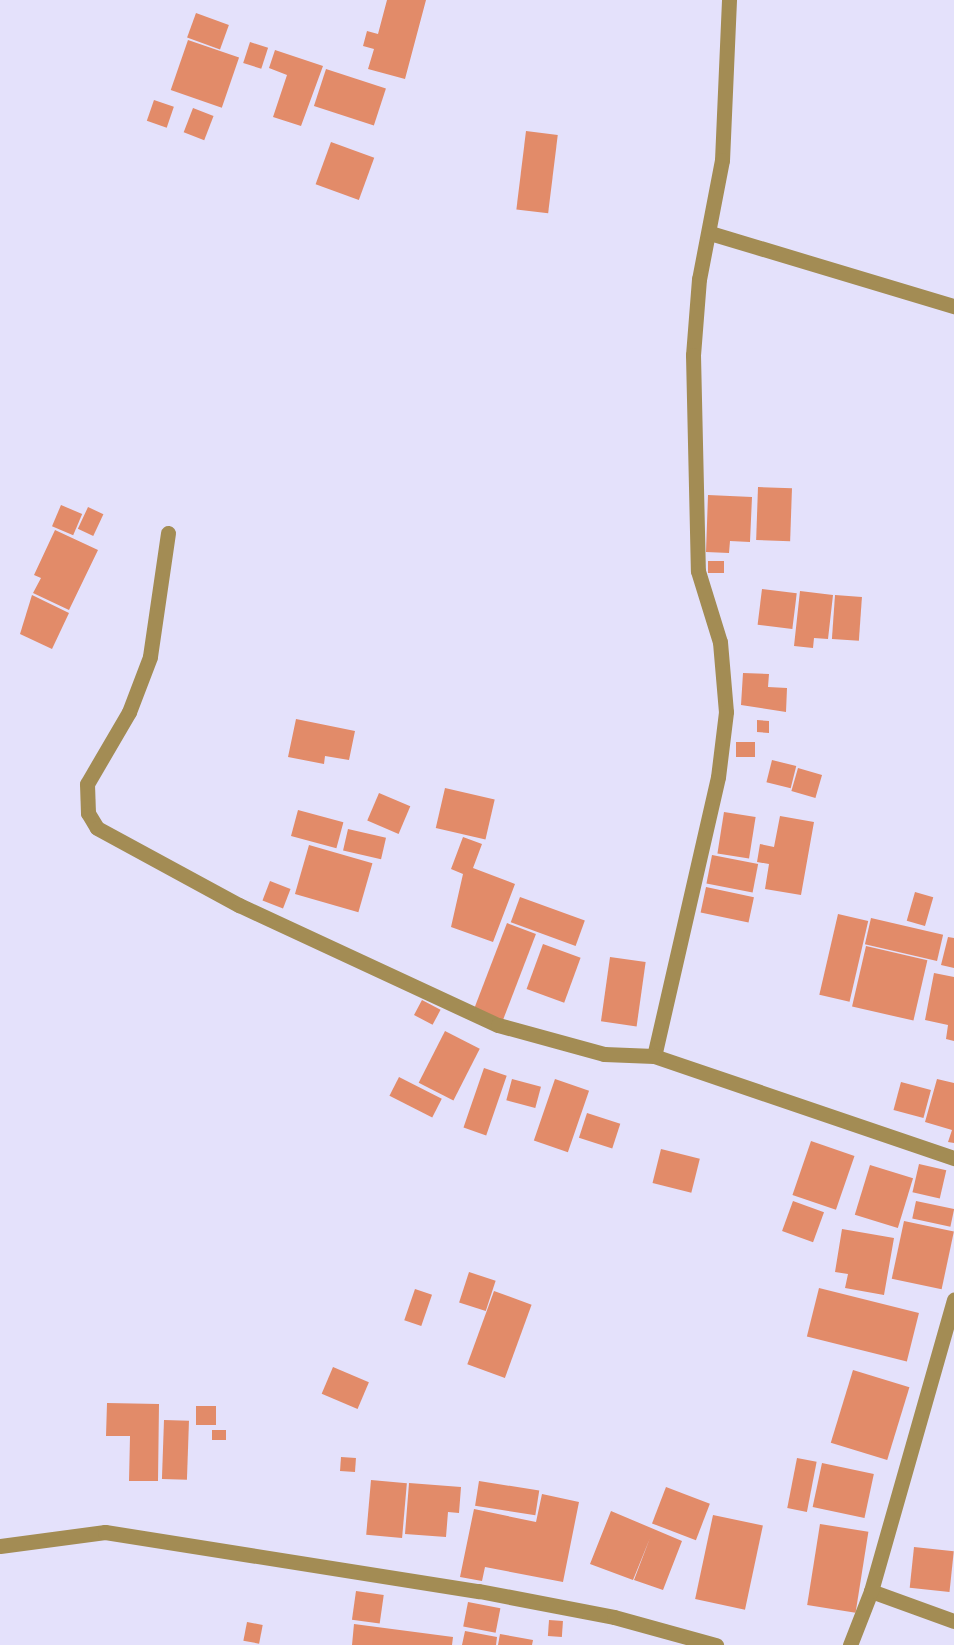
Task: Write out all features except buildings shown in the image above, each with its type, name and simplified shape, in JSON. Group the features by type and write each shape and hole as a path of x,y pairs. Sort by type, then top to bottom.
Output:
{"street":[{"path":"654,1056 718,777 726,712 726,671 698,571 694,316 710,233 729,84 729,0"},
{"path":"710,233 954,306"},
{"path":"168,533 150,657 129,712 87,784 88,813 97,828 239,905 498,1025 604,1054 654,1056 954,1158"},
{"path":"850,1645 871,1592 954,1300"},
{"path":"0,1546 105,1532 479,1591 614,1617 716,1645"},
{"path":"871,1592 954,1621"}]}
